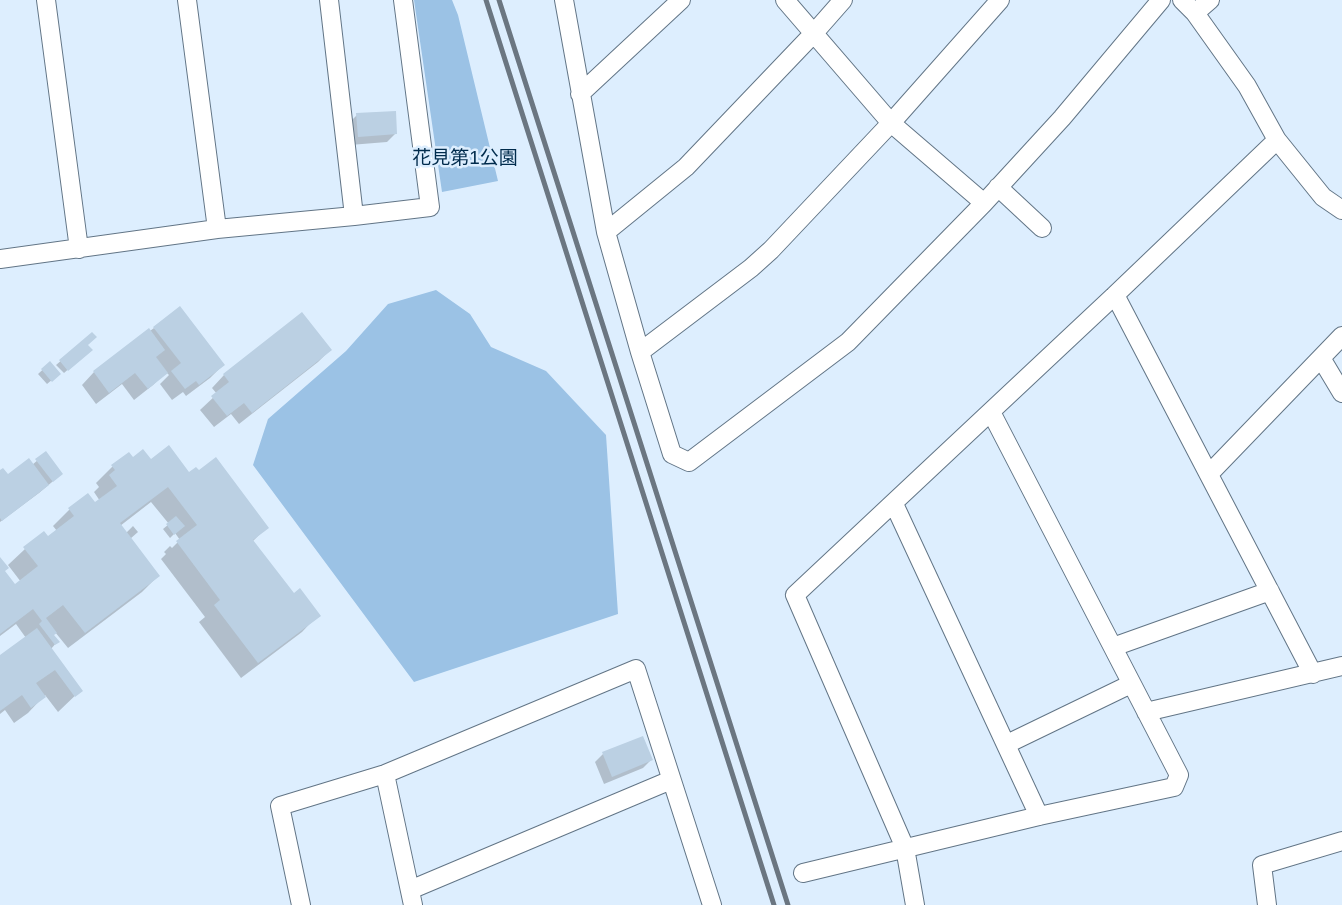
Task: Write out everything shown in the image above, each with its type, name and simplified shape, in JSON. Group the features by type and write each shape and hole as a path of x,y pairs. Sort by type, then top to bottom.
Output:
{"street":[{"path":"46,0 79,249"},
{"path":"187,0 217,229"},
{"path":"329,0 354,216"},
{"path":"0,259 217,229 430,207 403,0"},
{"path":"564,0 606,232 672,454 688,463 848,342 984,204 1062,118 1161,0"},
{"path":"580,94 681,0"},
{"path":"785,0 891,123 984,204"},
{"path":"606,232 686,167 843,0"},
{"path":"640,352 761,259 891,123 1000,0"},
{"path":"1182,0 1195,13 1247,86 1277,140 1323,197 1342,210"},
{"path":"1195,13 1210,0"},
{"path":"915,905 905,848 795,595 1277,140"},
{"path":"998,187 1042,228"},
{"path":"1115,295 1313,674"},
{"path":"1209,474 1342,336"},
{"path":"1321,358 1342,393"},
{"path":"803,873 1038,816 1174,787 1179,775 991,412"},
{"path":"894,504 1038,816"},
{"path":"1114,647 1270,591"},
{"path":"1146,712 1342,666"},
{"path":"301,905 280,806 384,774 636,669 706,903"},
{"path":"1007,744 1131,684"},
{"path":"384,774 411,898 671,780"},
{"path":"1267,905 1262,865 1342,841"}],"green space":[{"name":"花見第1公園","path":"414,0 452,0 458,15 498,181 442,192"},
{"path":"436,290 470,314 491,347 546,371 606,435 618,614 414,682 253,465 268,419 346,351 388,304"}],"building":[{"path":"396,111 397,134 358,137 356,113"},
{"path":"180,306 225,365 199,385 196,381 185,389 171,371 181,363 153,327"},
{"path":"302,312 332,350 252,413 244,403 227,416 211,396 229,382 223,374"},
{"path":"149,328 165,350 156,357 168,373 148,389 135,373 109,393 93,371"},
{"path":"92,332 97,337 88,345 93,350 68,371 59,360"},
{"path":"50,361 61,374 52,382 41,369"},
{"path":"169,445 189,472 196,467 199,470 216,457 269,528 253,540 294,593 300,588 321,616 258,663 214,605 220,600 176,541 197,525 168,487 120,523 160,576 85,633 63,605 46,618 60,642 55,645 39,624 42,621 33,609 0,634 0,557 9,568 5,571 15,584 38,566 23,547 44,531 48,536 74,516 68,508 88,493 95,502 117,486 109,475 115,470 111,465 129,452 133,457 143,449 151,459"},
{"path":"46,451 63,474 53,482 35,459"},
{"path":"29,458 49,485 2,521 0,470 3,468 8,474"},
{"path":"176,516 185,526 174,535 166,524"},
{"path":"37,628 83,691 75,697 55,670 36,683 46,697 31,708 22,695 0,711 0,655"},
{"path":"643,736 653,760 612,777 602,752"}],"railway":[{"path":"486,0 774,905"},
{"path":"499,0 788,905"}]}
